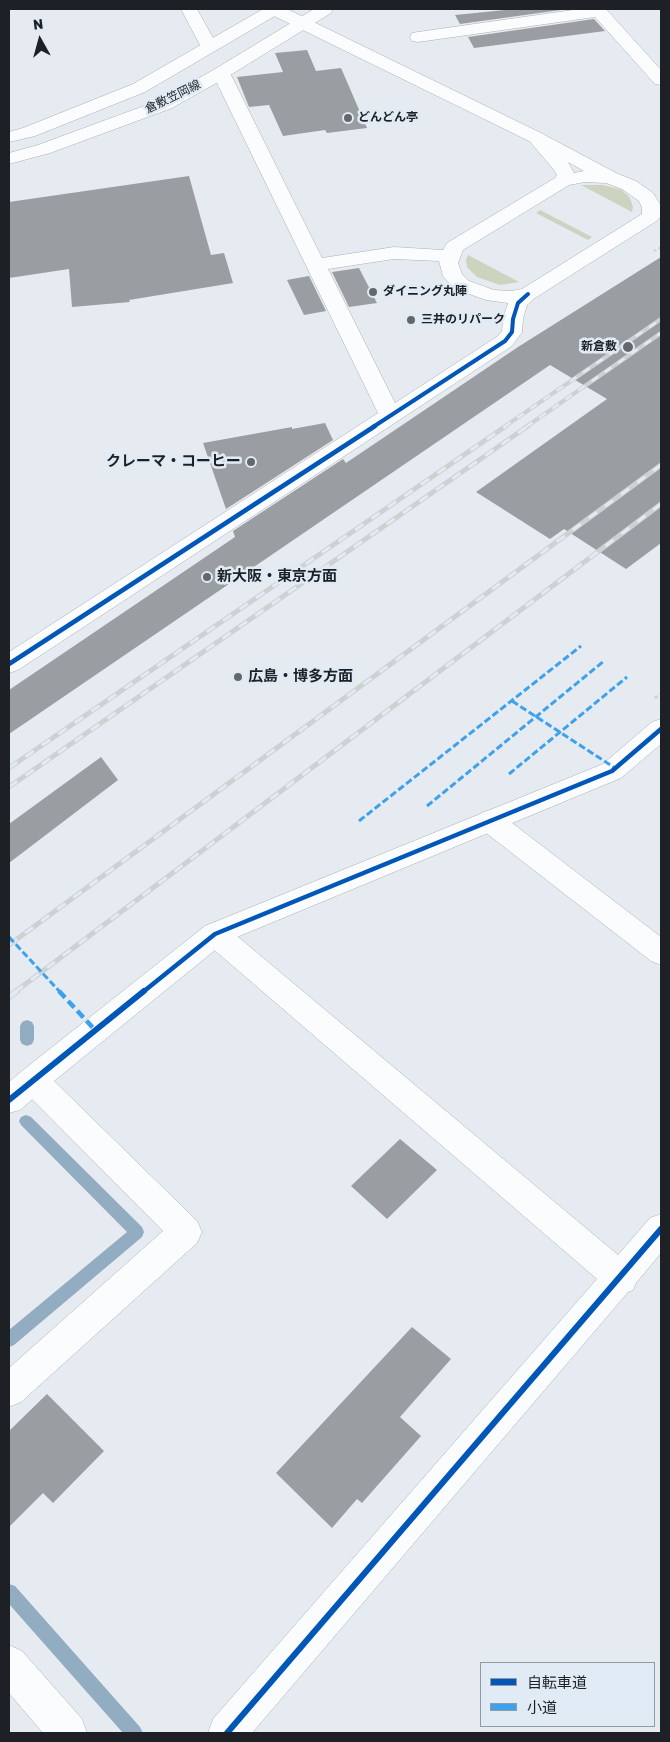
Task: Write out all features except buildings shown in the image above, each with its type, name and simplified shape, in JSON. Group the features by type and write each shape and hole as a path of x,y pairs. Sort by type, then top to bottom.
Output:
{"street":[{"path":"189,9 208,47"},
{"path":"9,664 505,341 512,332 513,319 518,303 528,294 656,214 646,197 629,185 609,177 535,137 304,22 274,9"},
{"name":"倉敷笠岡線","path":"9,137 29,132 139,88 274,9"},
{"name":"倉敷笠岡線","path":"9,159 44,149 166,104 221,73 325,9"},
{"path":"418,37 598,10 661,80"},
{"path":"221,73 390,415"},
{"path":"535,137 563,168 566,175 563,182"},
{"path":"528,294 511,297 493,296 462,285 453,276 448,263 454,247 563,182 585,176 609,177"},
{"path":"316,265 394,252 450,256"},
{"path":"9,1100 215,934 612,771 661,729"},
{"path":"490,821 661,953"},
{"path":"215,934 621,1279"},
{"path":"9,1390 186,1232 33,1080"},
{"path":"227,1733 621,1279 661,1230"},
{"path":"9,1664 68,1733"}],"green space":[{"path":"581,185 603,185 622,190 630,198 633,207 632,212"},
{"path":"540,210 592,237 588,240 536,213"},
{"path":"468,255 519,282 500,285 477,277 467,267 466,260"}],"waterway":[{"path":"27,1026 27,1040"},
{"path":"9,1340 137,1232 26,1121"},
{"path":"9,1592 134,1733"}],"railway":[{"path":"504,427 661,319"},
{"path":"526,427 661,333"},
{"path":"9,768 506,426"},
{"path":"9,787 528,426"},
{"path":"9,945 661,465"},
{"path":"15,992 661,504"},
{"path":"9,997 17,991"}],"marked path":[{"path":"359,821 581,646"},
{"path":"427,806 604,661"},
{"path":"509,774 627,677"},
{"path":"512,701 615,768"},
{"path":"9,937 95,1030"}],"cycle path":[{"path":"9,664 505,341 512,332 513,319 518,303 528,294"},
{"path":"9,1100 215,934 612,771 661,729"},
{"path":"227,1733 661,1229"}],"place":[{"name":"どんどん亭","path":"348,118"},
{"name":"ダイニング丸陣","path":"373,292"},
{"name":"三井のリパーク","path":"411,320"},
{"name":"新倉敷","path":"628,347"},
{"name":"クレーマ・コーヒー","path":"251,462"},
{"name":"新大阪・東京方面","path":"207,577"},
{"name":"広島・博多方面","path":"238,677"}]}
